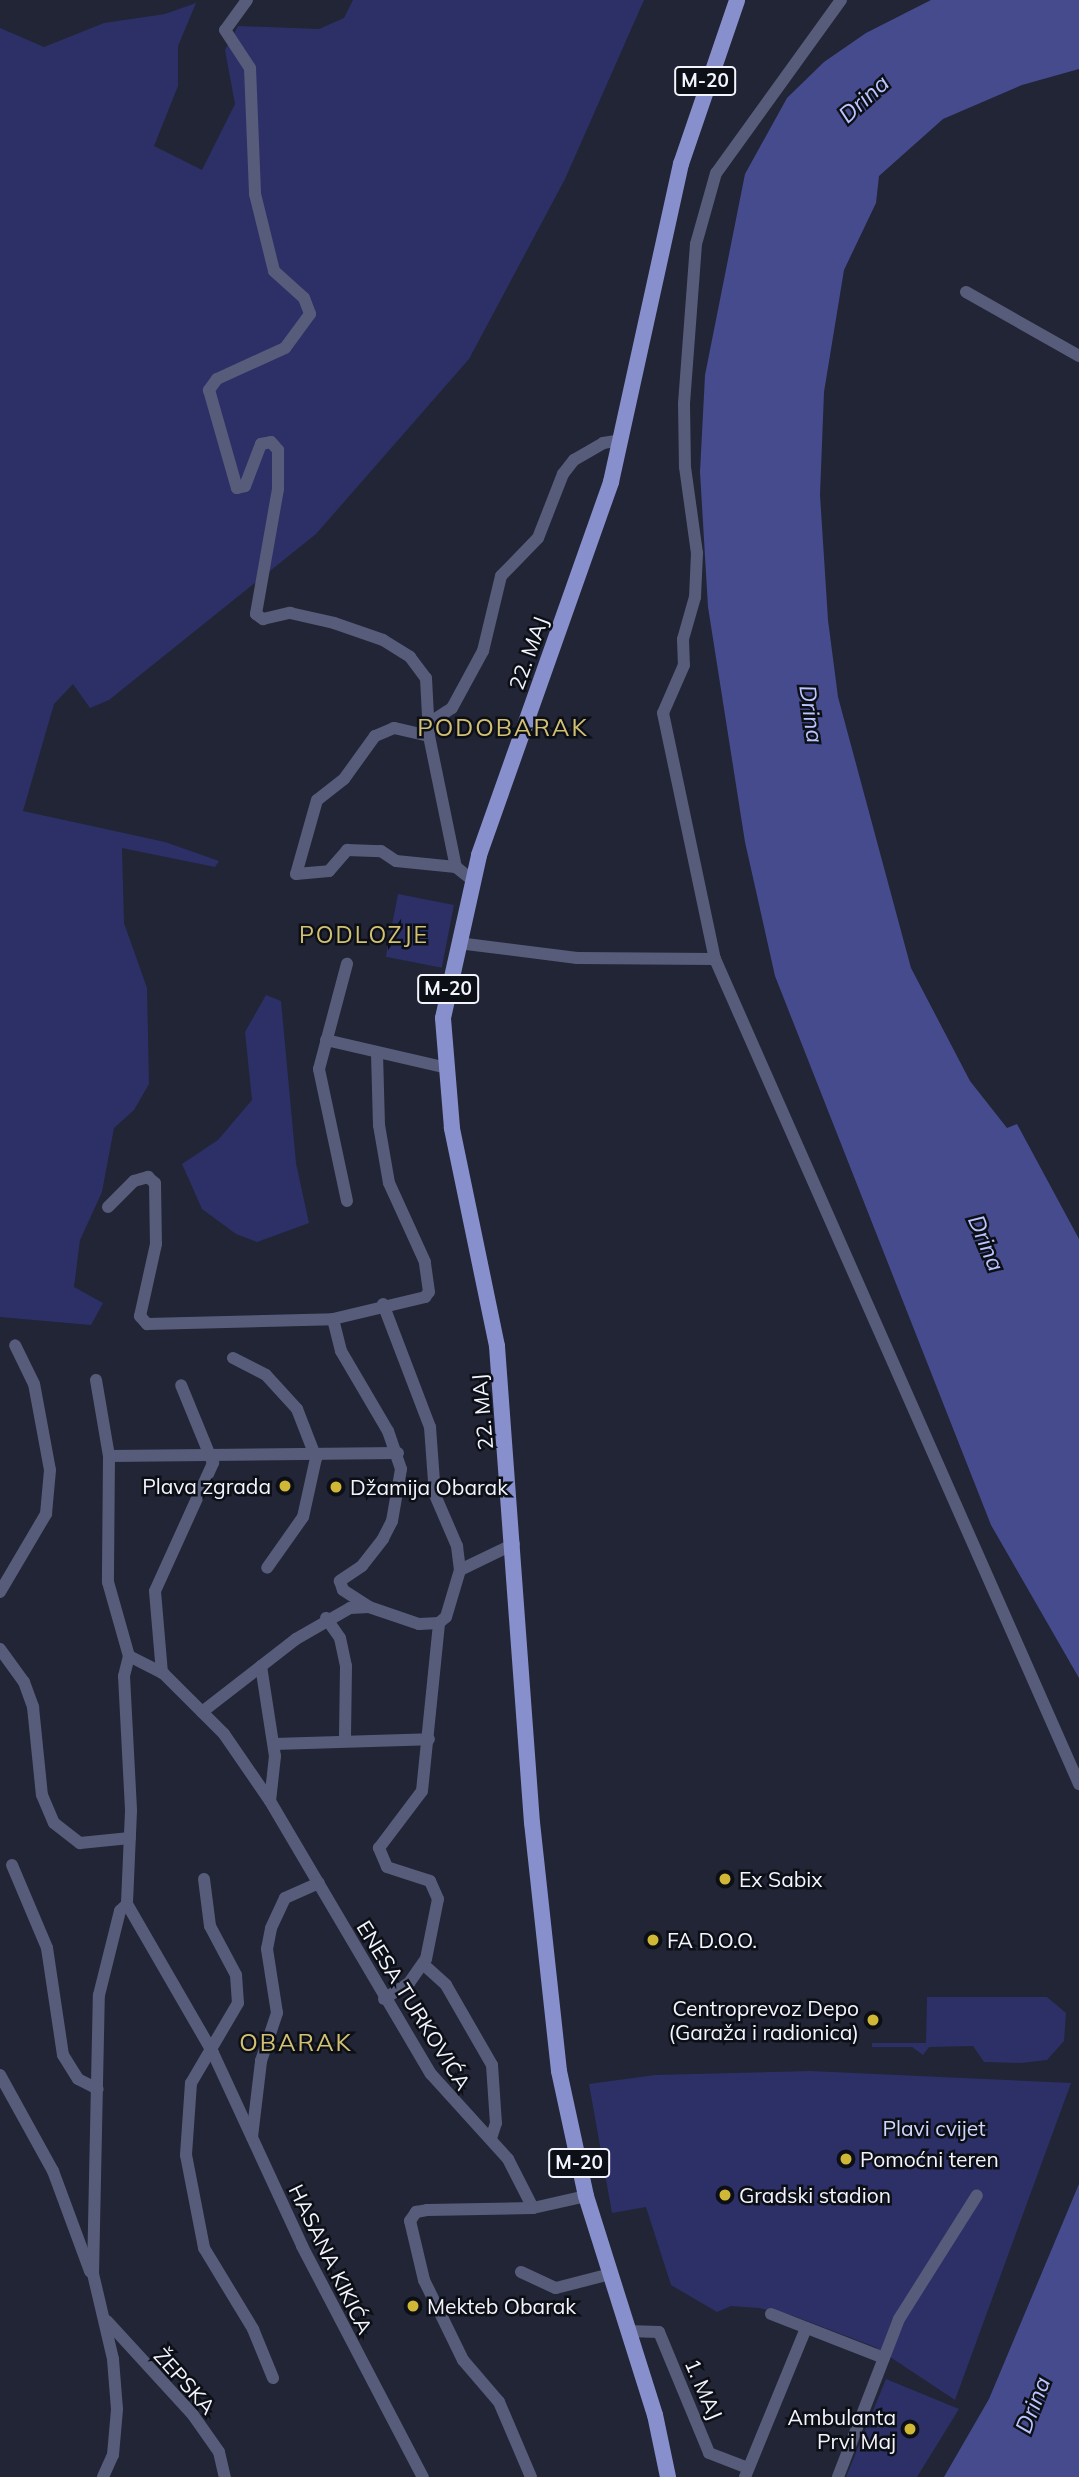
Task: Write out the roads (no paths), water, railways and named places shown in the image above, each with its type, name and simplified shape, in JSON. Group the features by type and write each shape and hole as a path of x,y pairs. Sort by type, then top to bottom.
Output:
{"main road":[{"name":"22. MAJ","path":"586,2196 559,2071 534,1840 497,1346 443,1067 443,1018 471,879 586,558 621,440 681,164 737,0"},
{"name":"M-20","path":"586,2196 655,2415 668,2477"}],"street":[{"path":"247,0 225,30 250,68 255,194 274,271 304,298 310,314 285,348 217,379 209,390 237,488 246,486 261,444 271,442 278,450 278,489 256,610 263,619 290,613 367,634 411,657 426,678 429,729 456,867 471,879"},
{"path":"841,0 716,173 696,244 684,404 685,467 697,553 695,597 683,639 684,665 663,712 715,959 1079,1784"},
{"path":"966,292 1079,356"},
{"name":"22. MAJ","path":"429,729 452,708 483,651 502,576 538,538 563,474 593,448 621,440"},
{"path":"429,729 394,728 375,736 344,779 317,800 296,874 329,871 347,850 381,851 396,862 438,869 456,867"},
{"path":"458,943 577,958 715,959"},
{"path":"347,1201 321,1095 318,1069 348,964"},
{"path":"326,1040 443,1067"},
{"path":"108,1207 134,1181 148,1177 155,1183 156,1244 140,1316 147,1324 333,1319 383,1304 417,1301 429,1292 421,1249 389,1183 379,1125 377,1053"},
{"path":"333,1319 355,1380 398,1453 392,1521 372,1557 340,1581 343,1590 369,1607 419,1624 439,1623 446,1617 460,1570 457,1546 435,1494 430,1427 383,1304"},
{"path":"0,1592 46,1514 50,1470 34,1384 15,1345"},
{"path":"233,1358 266,1375 297,1409 316,1458 303,1517 267,1568"},
{"path":"93,2274 103,1968 120,1911 127,1904 130,1838 124,1676 130,1656 108,1582 109,1456 96,1380"},
{"path":"162,1673 155,1591 201,1496 211,1457 181,1385"},
{"path":"109,1456 316,1458 398,1453"},
{"path":"460,1570 513,1544"},
{"path":"202,1712 326,1618 369,1607"},
{"path":"326,1618 340,1638 346,1666 345,1738"},
{"path":"384,1999 423,1964 438,1899 434,1884 394,1872 382,1861 379,1848 422,1791 439,1623"},
{"path":"0,1649 24,1682 33,1707 42,1795 54,1823 80,1843 130,1838"},
{"name":"ENESA TURKOVIĆA","path":"130,1656 162,1673 202,1712 270,1801 384,1999 451,2101 491,2138 533,2207"},
{"path":"261,1666 274,1744 270,1801"},
{"path":"274,1744 345,1738 429,1739"},
{"path":"12,1865 47,1948 57,1985 63,2055 78,2079 98,2089"},
{"path":"204,1879 210,1926 238,1987 235,2014 213,2053 191,2083 186,2101 194,2209 208,2259 253,2329 273,2378"},
{"path":"252,2137 261,2061 277,2013 267,1949 271,1928 285,1898 319,1883"},
{"name":"HASANA KIKIĆA","path":"127,1904 213,2053 302,2246 423,2477"},
{"path":"423,1964 446,1985 492,2064 496,2123 491,2138"},
{"path":"0,2075 53,2171 93,2274 113,2359 118,2431 103,2477"},
{"path":"838,2477 899,2319 977,2195"},
{"path":"531,2477 499,2402 463,2360 424,2280 410,2221 416,2212 427,2210 533,2207 586,2196"},
{"path":"521,2272 556,2288 610,2274"},
{"path":"771,2314 884,2358"},
{"name":"ŽEPSKA","path":"104,2317 193,2415 219,2452 225,2477"},
{"name":"1. MAJ","path":"628,2331 659,2332 709,2453 746,2473 806,2328"}],"water":[{"name":"Drina","path":"931,0 1079,0 1079,69 1022,85 943,119 879,176 876,203 844,270 824,392 820,495 828,620 838,697 911,968 970,1081 1007,1128 1017,1124 1079,1239 1079,1678 991,1525 775,976 745,842 708,607 700,472 705,375 745,174 787,98 824,62 866,33"},
{"name":"Drina","path":"1079,2184 1079,2477 944,2477 989,2399"}],"place":[{"name":"Plava zgrada","path":"285,1486"},
{"name":"Džamija Obarak","path":"336,1487"},
{"name":"Ex Sabix","path":"725,1879"},
{"name":"FA D.O.O.","path":"653,1940"},
{"name":"Centroprevoz Depo (Garaža i radionica)","path":"873,2020"},
{"name":"Pomoćni teren","path":"846,2159"},
{"name":"Gradski stadion","path":"725,2195"},
{"name":"Mekteb Obarak","path":"413,2306"},
{"name":"Ambulanta Prvi Maj","path":"910,2429"}],"district":[{"name":"PODOBARAK","path":"503,728"},
{"name":"PODLOZJE","path":"364,935"},
{"name":"OBARAK","path":"296,2043"}],"park label":[{"name":"Plavi cvijet","path":"934,2128"}]}
